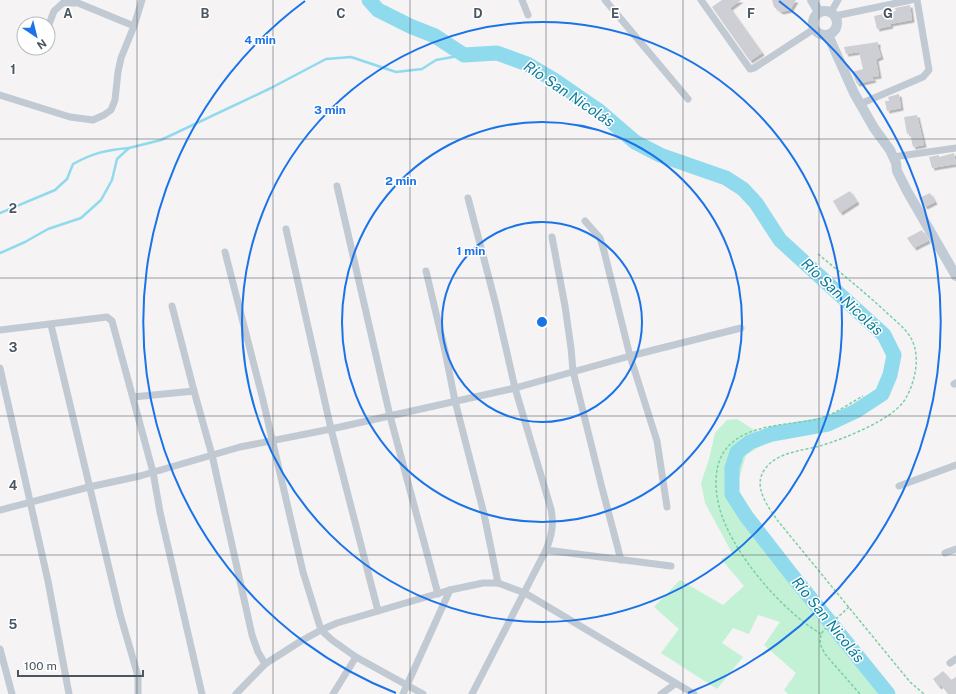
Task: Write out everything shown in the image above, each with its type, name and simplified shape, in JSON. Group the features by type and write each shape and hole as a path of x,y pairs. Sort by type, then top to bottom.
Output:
{"street":[{"path":"0,95 70,118 92,120 104,115 111,110 115,100 121,58 134,26 142,0"},
{"path":"522,0 528,15"},
{"path":"605,0 688,98"},
{"path":"701,0 750,69 754,68 814,29"},
{"path":"812,0 819,12"},
{"path":"833,14 838,0"},
{"path":"833,14 911,0"},
{"path":"860,104 923,77 929,70 918,0"},
{"path":"52,16 54,11 63,3 78,3 134,26"},
{"path":"827,11 833,14 836,19 836,27 828,35 820,34 814,29 812,22 816,14 819,12 827,11"},
{"path":"828,35 860,104 894,157 897,172 956,276"},
{"path":"894,157 956,148"},
{"path":"337,186 390,416 438,594"},
{"path":"468,198 496,305 515,388 553,520 552,533 546,550 472,694"},
{"path":"585,221 600,238 630,356 657,441 667,507"},
{"path":"286,229 331,429 378,611"},
{"path":"552,237 569,334 573,372 621,560"},
{"path":"225,252 262,396 303,572 321,630 356,657 423,694"},
{"path":"426,270 455,401 484,514 498,583"},
{"path":"172,306 212,456 252,635 258,652 265,664"},
{"path":"0,330 107,317 110,318 153,472 162,520 202,694"},
{"path":"51,325 120,614 138,676 138,694"},
{"path":"0,510 153,472 240,448 515,388 630,356 741,328"},
{"path":"0,368 48,581 69,694"},
{"path":"133,397 194,391"},
{"path":"899,486 956,465"},
{"path":"945,554 956,549"},
{"path":"546,550 671,566"},
{"path":"236,694 265,664 321,630 337,623 450,590 483,583 498,583 525,593 694,694"},
{"path":"402,694 450,590"},
{"path":"0,649 12,694"},
{"path":"334,694 356,657"},
{"path":"661,694 675,684"}],"path":[{"path":"818,254 901,326 911,339 916,354 915,372 911,388 904,401 891,414 840,440 781,456 768,465 764,470 762,475 762,491 765,501 771,511 910,682 924,694"},
{"path":"821,634 804,623 779,600 754,570 735,543 725,523 719,506 716,490 716,471 720,457 727,447 741,436 759,430 814,420 832,414 863,396"},
{"path":"849,607 826,627 821,634 820,644 825,654 860,694"}],"green space":[{"path":"737,419 770,440 746,455 733,500 806,595 891,694 788,694 784,690 796,673 764,645 780,622 758,615 749,634 733,628 722,643 743,657 717,689 661,653 679,629 654,607 680,580 723,605 744,586 721,559 732,553 705,503 701,483 709,459 715,433 727,420"}],"building":[{"path":"722,0 741,0 730,8 762,53 750,61 712,7"},
{"path":"772,0 796,0 790,10 781,12 774,7"},
{"path":"910,5 912,20 890,24 891,26 877,29 874,16 896,11 895,8"},
{"path":"878,42 881,57 876,59 879,76 872,77 874,80 857,84 852,72 863,69 859,52 846,54 844,47"},
{"path":"899,94 901,108 887,111 885,101 889,101 888,97"},
{"path":"917,115 924,145 913,147 910,133 907,134 904,117"},
{"path":"954,153 956,164 932,168 929,157 939,155 939,157"},
{"path":"850,191 857,202 840,213 833,201"},
{"path":"930,193 935,202 925,207 919,198"},
{"path":"922,230 928,241 914,248 907,238"},
{"path":"943,671 951,680 956,677 956,694 948,694 941,685 939,687 933,679"}],"waterway":[{"name":"Río San Nicolás","path":"369,0 378,10 410,26 435,36 464,55 497,53 527,64 554,80 599,111 635,142 660,155 726,178 743,189 756,203 780,240 884,335 894,355 890,375 882,394 856,411 828,424 772,434 750,442 737,452 732,468 732,494 746,516 791,574 888,694"},
{"path":"0,253 25,242 48,229 81,218 101,200 112,180 117,159 129,148 161,140 271,88 326,59 351,57 396,72 422,69 436,60 464,55"},
{"path":"0,213 55,190 67,179 73,164 80,160 100,153 129,148"}]}
